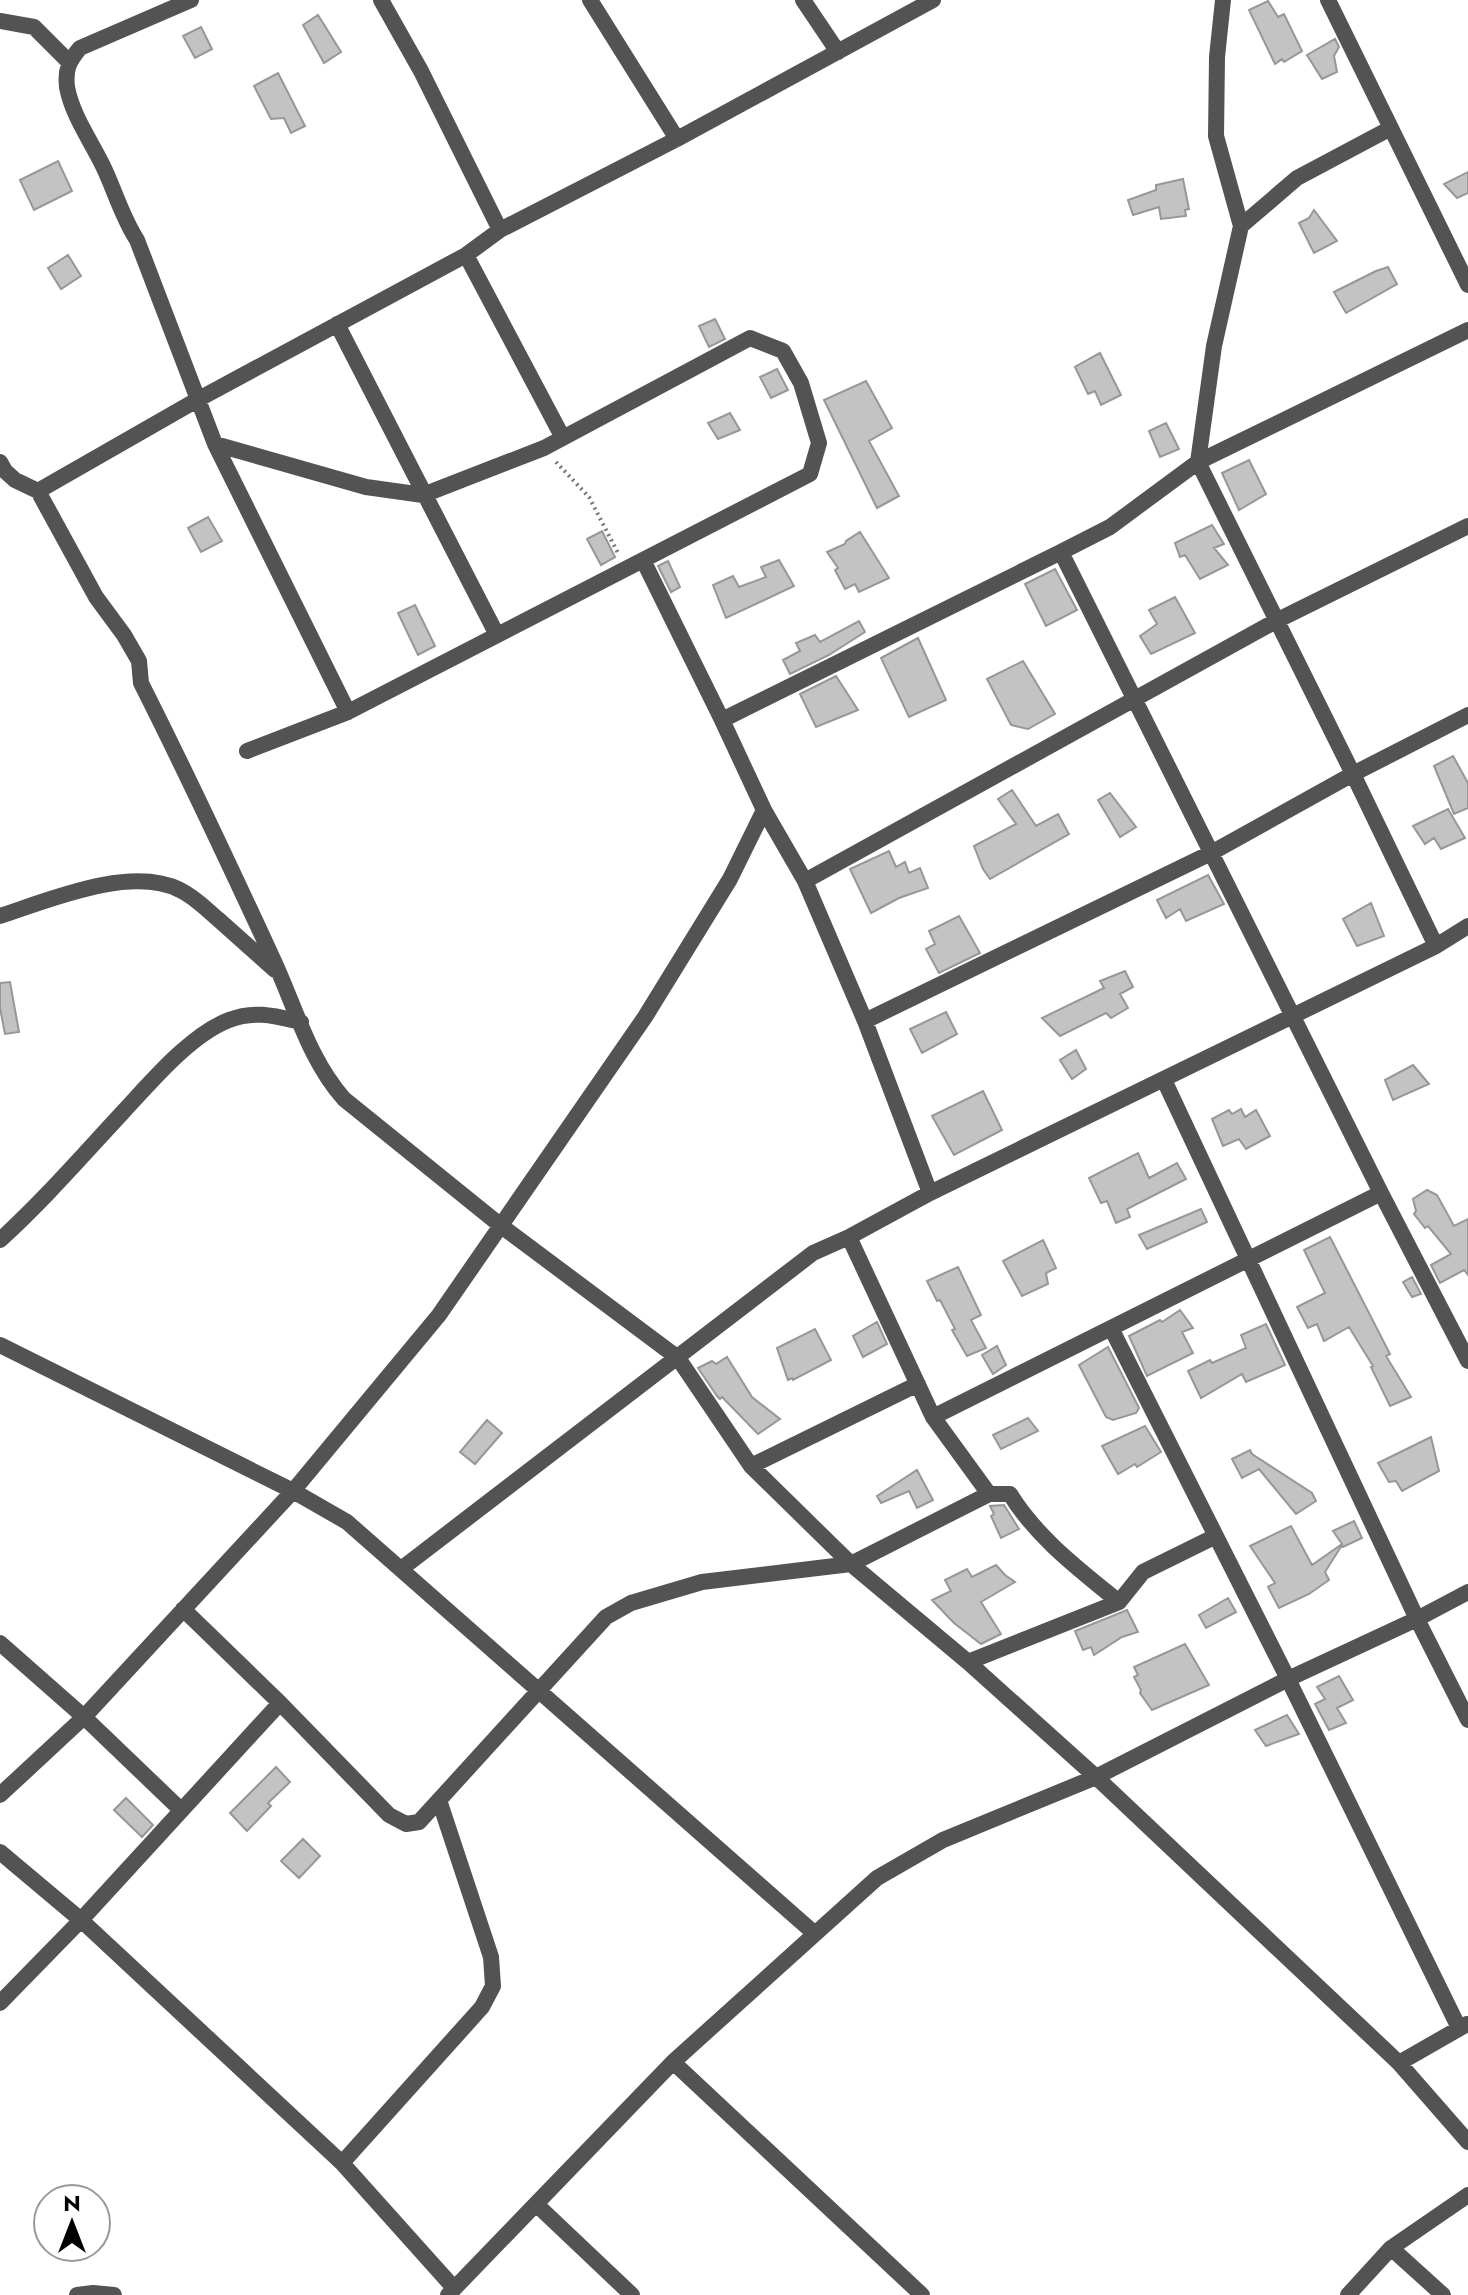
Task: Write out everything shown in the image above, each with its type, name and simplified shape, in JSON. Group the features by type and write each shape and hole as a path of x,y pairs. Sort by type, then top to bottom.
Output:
{"street":[{"path":"191,0 80,48 68,61 67,85 72,105 105,170 125,222 137,240 215,444 348,712"},
{"path":"381,0 421,71 500,230"},
{"path":"590,0 677,139"},
{"path":"803,0 838,52"},
{"path":"38,491 197,400 466,255 500,230 677,139 933,0"},
{"path":"1223,0 1217,57 1216,136 1241,226 1214,346 1198,462 1436,946"},
{"path":"1328,0 1468,285"},
{"path":"0,21 34,27 68,61"},
{"path":"1241,226 1297,178 1391,128"},
{"path":"466,255 563,438"},
{"path":"337,324 497,635"},
{"path":"722,720 1110,527 1198,462 1468,330"},
{"path":"215,444 366,487 423,495 544,448 750,338 783,351 801,383 819,443 810,474 348,712 247,751"},
{"path":"2,469 15,480 38,491 96,597 139,661 141,683 211,824 281,975 318,1064 344,1099 500,1225 678,1358 751,1466 851,1564 968,1662 1096,1777 1399,2063 1468,2142"},
{"path":"805,881 1276,621 1468,526"},
{"path":"1061,552 1468,1361"},
{"path":"635,564 722,720 764,810 805,881 865,1021 930,1193"},
{"path":"865,1021 1211,853 1353,774 1468,715"},
{"path":"0,1795 84,1717 293,1491 415,1347 645,1017 730,879 764,810"},
{"path":"0,916 93,886 146,881 162,884 179,889 196,900 281,975"},
{"path":"401,1569 813,1253 1436,946 1468,926"},
{"path":"0,1240 190,1044 229,1020 263,1013 301,1022"},
{"path":"1164,1080 1417,1619 1468,1720"},
{"path":"933,1417 1381,1193"},
{"path":"849,1237 933,1417 989,1494"},
{"path":"1111,1328 1464,2025 1399,2063"},
{"path":"0,1345 293,1491 347,1522 814,1933"},
{"path":"751,1466 918,1384"},
{"path":"183,1609 389,1815 406,1824 419,1822 606,1617 631,1603 702,1582 851,1564 989,1494 1010,1494 1061,1554 1119,1602"},
{"path":"968,1662 1119,1602 1143,1572 1216,1536"},
{"path":"0,1852 81,1920 342,2163 451,2291 673,2062 877,1878 943,1840 1096,1777 1468,1592"},
{"path":"0,1643 84,1717 181,1810"},
{"path":"0,2003 81,1920 280,1703"},
{"path":"342,2163 482,2007 493,1986 491,1957 439,1800"},
{"path":"673,2062 922,2295"},
{"path":"1348,2295 1391,2248 1468,2195"},
{"path":"537,2205 632,2295"},
{"path":"1391,2248 1443,2295"},
{"path":"77,2295 114,2295"}],"path":[{"path":"544,448 589,497 610,541 635,564"}],"building":[{"path":"1268,1 1278,17 1284,14 1302,51 1275,64 1249,10"},
{"path":"318,15 341,52 324,63 303,25"},
{"path":"201,27 212,49 195,58 183,36"},
{"path":"1335,39 1339,47 1334,56 1337,72 1322,79 1307,55"},
{"path":"278,73 305,126 291,133 284,118 271,119 254,86"},
{"path":"58,161 72,191 34,210 20,180"},
{"path":"1468,172 1468,193 1457,198 1444,184"},
{"path":"1183,179 1189,209 1185,210 1186,216 1161,219 1159,207 1133,215 1128,200 1156,190 1156,185"},
{"path":"1314,210 1337,241 1314,253 1299,223 1309,218"},
{"path":"68,255 81,276 61,289 48,268"},
{"path":"1388,267 1397,284 1346,313 1334,292"},
{"path":"715,319 725,339 709,347 699,326"},
{"path":"1100,353 1121,395 1101,405 1095,391 1088,394 1075,367"},
{"path":"777,369 788,390 771,398 760,377"},
{"path":"866,381 892,428 869,441 899,496 877,508 824,400"},
{"path":"730,413 740,430 718,439 708,423"},
{"path":"1166,423 1179,449 1160,457 1149,431"},
{"path":"1249,460 1266,494 1239,510 1222,473"},
{"path":"208,517 222,541 201,552 188,528"},
{"path":"1212,525 1224,544 1214,548 1228,565 1200,579 1185,555 1180,557 1175,543"},
{"path":"602,531 615,557 601,565 587,539"},
{"path":"860,532 889,578 859,592 855,584 845,589 835,570 838,568 827,552 845,544"},
{"path":"779,560 794,586 726,618 713,585 733,576 739,587 766,577 761,567"},
{"path":"668,561 680,587 671,592 658,566"},
{"path":"1055,569 1077,610 1046,626 1025,584"},
{"path":"1175,597 1195,633 1151,654 1140,636 1157,624 1149,610"},
{"path":"415,605 435,646 418,655 398,613"},
{"path":"859,621 865,632 829,655 790,674 783,660 800,651 796,643 815,635 820,642"},
{"path":"918,638 946,700 909,717 881,658"},
{"path":"1023,661 1055,714 1028,729 1011,725 987,679"},
{"path":"836,676 858,710 816,727 800,694"},
{"path":"1453,756 1468,783 1468,808 1454,814 1434,766"},
{"path":"1012,790 1036,826 1058,814 1069,834 990,879 974,846 1016,824 998,799"},
{"path":"1110,793 1136,827 1120,837 1098,800"},
{"path":"1448,809 1465,838 1441,849 1434,838 1425,844 1413,826"},
{"path":"889,851 896,867 905,862 909,873 920,868 928,888 899,898 871,913 850,869"},
{"path":"1208,875 1224,904 1186,921 1180,909 1166,918 1157,900"},
{"path":"1371,903 1384,936 1357,946 1343,919"},
{"path":"959,916 980,953 939,973 926,949 935,944 929,931"},
{"path":"1125,971 1133,987 1120,994 1128,1008 1111,1018 1106,1013 1060,1036 1042,1018 1104,988 1100,981"},
{"path":"10,982 19,1032 5,1034 0,1008 0,983"},
{"path":"946,1012 957,1034 922,1053 910,1029"},
{"path":"1076,1050 1086,1069 1072,1079 1060,1060"},
{"path":"1413,1065 1429,1084 1393,1100 1385,1080"},
{"path":"983,1091 1002,1130 954,1155 932,1116"},
{"path":"1241,1109 1245,1117 1256,1110 1270,1136 1246,1149 1239,1139 1223,1146 1212,1119 1229,1110 1232,1114"},
{"path":"1138,1153 1149,1178 1177,1163 1186,1179 1127,1209 1130,1217 1116,1223 1107,1201 1101,1203 1089,1178"},
{"path":"1427,1190 1437,1195 1454,1226 1468,1219 1468,1275 1464,1270 1440,1283 1431,1265 1451,1254 1414,1214 1413,1199"},
{"path":"1201,1209 1207,1222 1147,1249 1139,1235"},
{"path":"1330,1237 1390,1354 1386,1356 1411,1397 1390,1406 1373,1366 1349,1327 1324,1341 1317,1324 1308,1328 1297,1307 1325,1293 1304,1250"},
{"path":"1043,1240 1056,1268 1046,1273 1048,1284 1022,1296 1003,1261"},
{"path":"958,1267 981,1315 971,1320 986,1348 967,1356 940,1300 937,1301 927,1281"},
{"path":"1412,1277 1421,1294 1412,1297 1403,1282"},
{"path":"1180,1310 1193,1328 1182,1332 1193,1353 1147,1376 1129,1336 1160,1320 1162,1322"},
{"path":"877,1322 887,1344 863,1357 853,1336"},
{"path":"1266,1324 1285,1365 1246,1382 1242,1374 1201,1398 1188,1371 1246,1348 1241,1335"},
{"path":"815,1329 831,1360 788,1380 777,1348"},
{"path":"997,1346 1006,1365 993,1374 982,1355"},
{"path":"1108,1347 1139,1408 1136,1413 1113,1420 1106,1417 1079,1365"},
{"path":"727,1357 752,1397 780,1419 758,1434 722,1397 717,1396 698,1368 712,1361 716,1364"},
{"path":"1028,1418 1038,1431 1001,1449 993,1435"},
{"path":"487,1420 502,1433 475,1464 460,1452"},
{"path":"1145,1426 1161,1452 1137,1467 1135,1464 1118,1474 1102,1446"},
{"path":"1431,1437 1439,1471 1402,1491 1396,1481 1389,1482 1378,1463"},
{"path":"1250,1450 1312,1493 1316,1501 1296,1514 1259,1469 1242,1478 1232,1459"},
{"path":"917,1470 933,1500 917,1508 909,1491 881,1503 877,1496"},
{"path":"1004,1505 1019,1529 1001,1538 990,1506"},
{"path":"1354,1521 1362,1538 1342,1545 1325,1572 1329,1580 1309,1594 1279,1608 1268,1587 1275,1583 1250,1546 1291,1526 1312,1565 1342,1544 1333,1531"},
{"path":"996,1565 1015,1582 981,1602 1001,1634 981,1644 954,1623 932,1600 951,1591 945,1580 967,1569 972,1577"},
{"path":"1228,1598 1236,1612 1206,1628 1199,1615"},
{"path":"1127,1610 1138,1632 1122,1637 1094,1655 1091,1647 1083,1650 1075,1631"},
{"path":"1185,1644 1209,1685 1152,1710 1140,1693 1134,1667"},
{"path":"1339,1676 1353,1700 1337,1708 1346,1723 1329,1730 1315,1704 1325,1699 1317,1687"},
{"path":"1287,1715 1299,1734 1266,1746 1255,1730"},
{"path":"276,1767 290,1782 268,1803 271,1806 247,1831 230,1813"},
{"path":"126,1798 153,1825 142,1837 114,1810"},
{"path":"303,1839 320,1856 299,1878 281,1861"}]}
